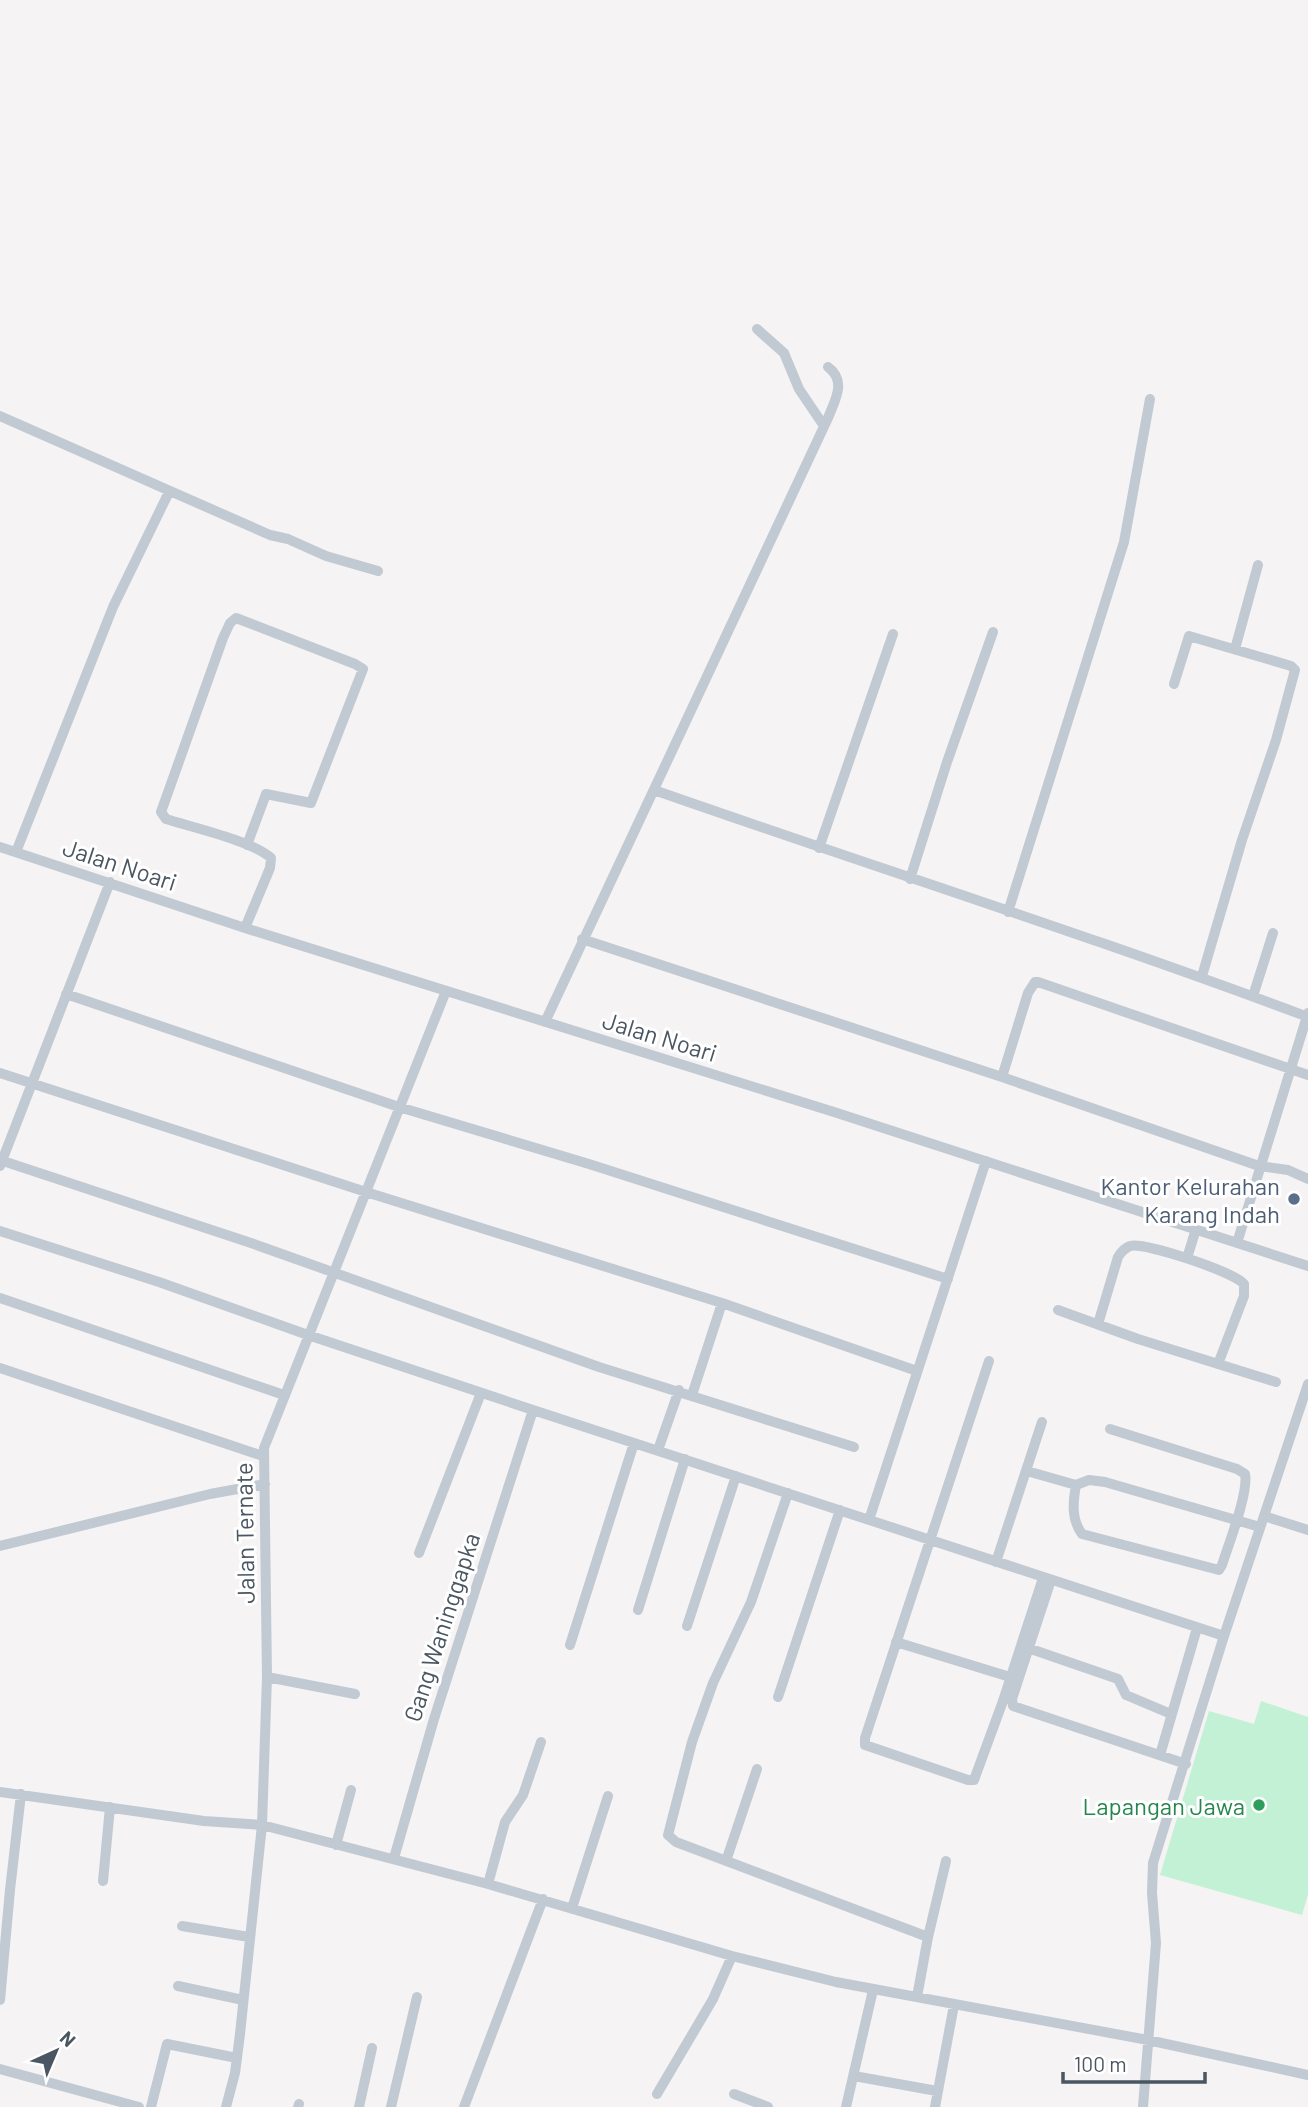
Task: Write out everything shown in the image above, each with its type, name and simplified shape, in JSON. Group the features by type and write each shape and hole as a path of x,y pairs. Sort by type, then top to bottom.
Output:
{"street":[{"path":"757,329 785,354 799,389 824,426"},
{"path":"545,1022 824,426 839,389 838,379 828,366"},
{"path":"1008,912 1124,542 1150,400"},
{"path":"0,416 270,535 288,539 326,556 378,571"},
{"path":"16,852 113,607 169,492"},
{"path":"1235,649 1258,565"},
{"path":"245,928 270,868 269,855 247,845 166,819 161,812 223,638 230,623 236,618 355,664 363,670 311,803 266,794 247,845"},
{"path":"910,879 947,762 993,632"},
{"path":"819,848 893,634"},
{"path":"1174,684 1189,636 1291,666 1295,670 1276,740 1242,840 1202,976"},
{"path":"654,790 1202,976 1308,1016 1237,1243"},
{"name":"Jalan Noari","path":"0,848 1308,1266"},
{"path":"110,883 1,1162 334,1272 539,1346 854,1447"},
{"path":"1253,996 1273,933"},
{"path":"582,939 1002,1077 1259,1166 1281,1168 1308,1179"},
{"path":"1002,1077 1028,993 1035,982 1308,1075"},
{"name":"Jalan Ternate","path":"226,2107 237,2058 262,1825 267,1677 263,1456 284,1395 446,991"},
{"path":"66,994 399,1107 589,1164 948,1279"},
{"path":"0,1073 366,1192 722,1303 917,1371"},
{"path":"869,1520 986,1161"},
{"path":"1188,1258 1196,1229"},
{"path":"0,1231 159,1282 481,1393 1224,1636"},
{"path":"1098,1324 1118,1257 1126,1249 1135,1245 1188,1258 1237,1278 1244,1284 1244,1296 1218,1364"},
{"path":"0,1298 284,1395"},
{"path":"692,1395 722,1303"},
{"path":"1058,1310 1276,1382"},
{"path":"989,1361 864,1744 972,1781 1047,1579"},
{"path":"0,1368 263,1456"},
{"path":"1143,2107 1156,1943 1153,1863 1224,1636 1306,1398 1308,1384"},
{"path":"658,1450 679,1390"},
{"path":"419,1553 481,1393"},
{"name":"Gang Waninggapka","path":"394,1858 434,1719 533,1410"},
{"path":"996,1562 1042,1422"},
{"path":"1076,1485 1073,1516 1082,1534 1212,1570 1221,1568 1246,1482 1243,1472 1110,1429"},
{"path":"570,1645 634,1443"},
{"path":"638,1610 685,1459"},
{"path":"1027,1471 1076,1485 1088,1480 1105,1482 1236,1519 1308,1530"},
{"path":"687,1626 736,1476"},
{"path":"0,1546 265,1483"},
{"path":"788,1493 751,1602 713,1683 692,1742 668,1835 676,1842 928,1937"},
{"path":"778,1697 840,1510"},
{"path":"1047,1579 1012,1699 1013,1706 1184,1763"},
{"path":"1163,1755 1171,1714 1197,1628"},
{"path":"896,1642 1010,1676"},
{"path":"1028,1648 1118,1679 1126,1695 1171,1714"},
{"path":"267,1677 355,1694"},
{"path":"488,1884 505,1822 523,1795 541,1742"},
{"path":"726,1861 757,1769"},
{"path":"336,1845 351,1790"},
{"path":"0,1792 204,1821 262,1825 543,1899 732,1956 873,1990 1148,2040 1308,2075"},
{"path":"0,2000 22,1794"},
{"path":"572,1908 608,1796"},
{"path":"103,1881 110,1807"},
{"path":"917,1997 946,1861"},
{"path":"464,2107 543,1899"},
{"path":"182,1926 249,1937"},
{"path":"657,2094 713,1999 732,1956"},
{"path":"178,1986 243,2000"},
{"path":"846,2107 873,1990"},
{"path":"391,2107 417,1997"},
{"path":"935,2107 954,2005"},
{"path":"151,2107 167,2044 237,2058"},
{"path":"359,2107 372,2048"},
{"path":"0,2069 139,2107"},
{"path":"854,2076 937,2091"},
{"path":"734,2094 768,2107"}],"green space":[{"path":"1261,1701 1308,1717 1308,1894 1302,1915 1160,1875 1209,1711 1254,1724"}],"place":[{"name":"Kantor Kelurahan Karang Indah","path":"1294,1199"},
{"name":"Lapangan Jawa","path":"1259,1805"}]}
